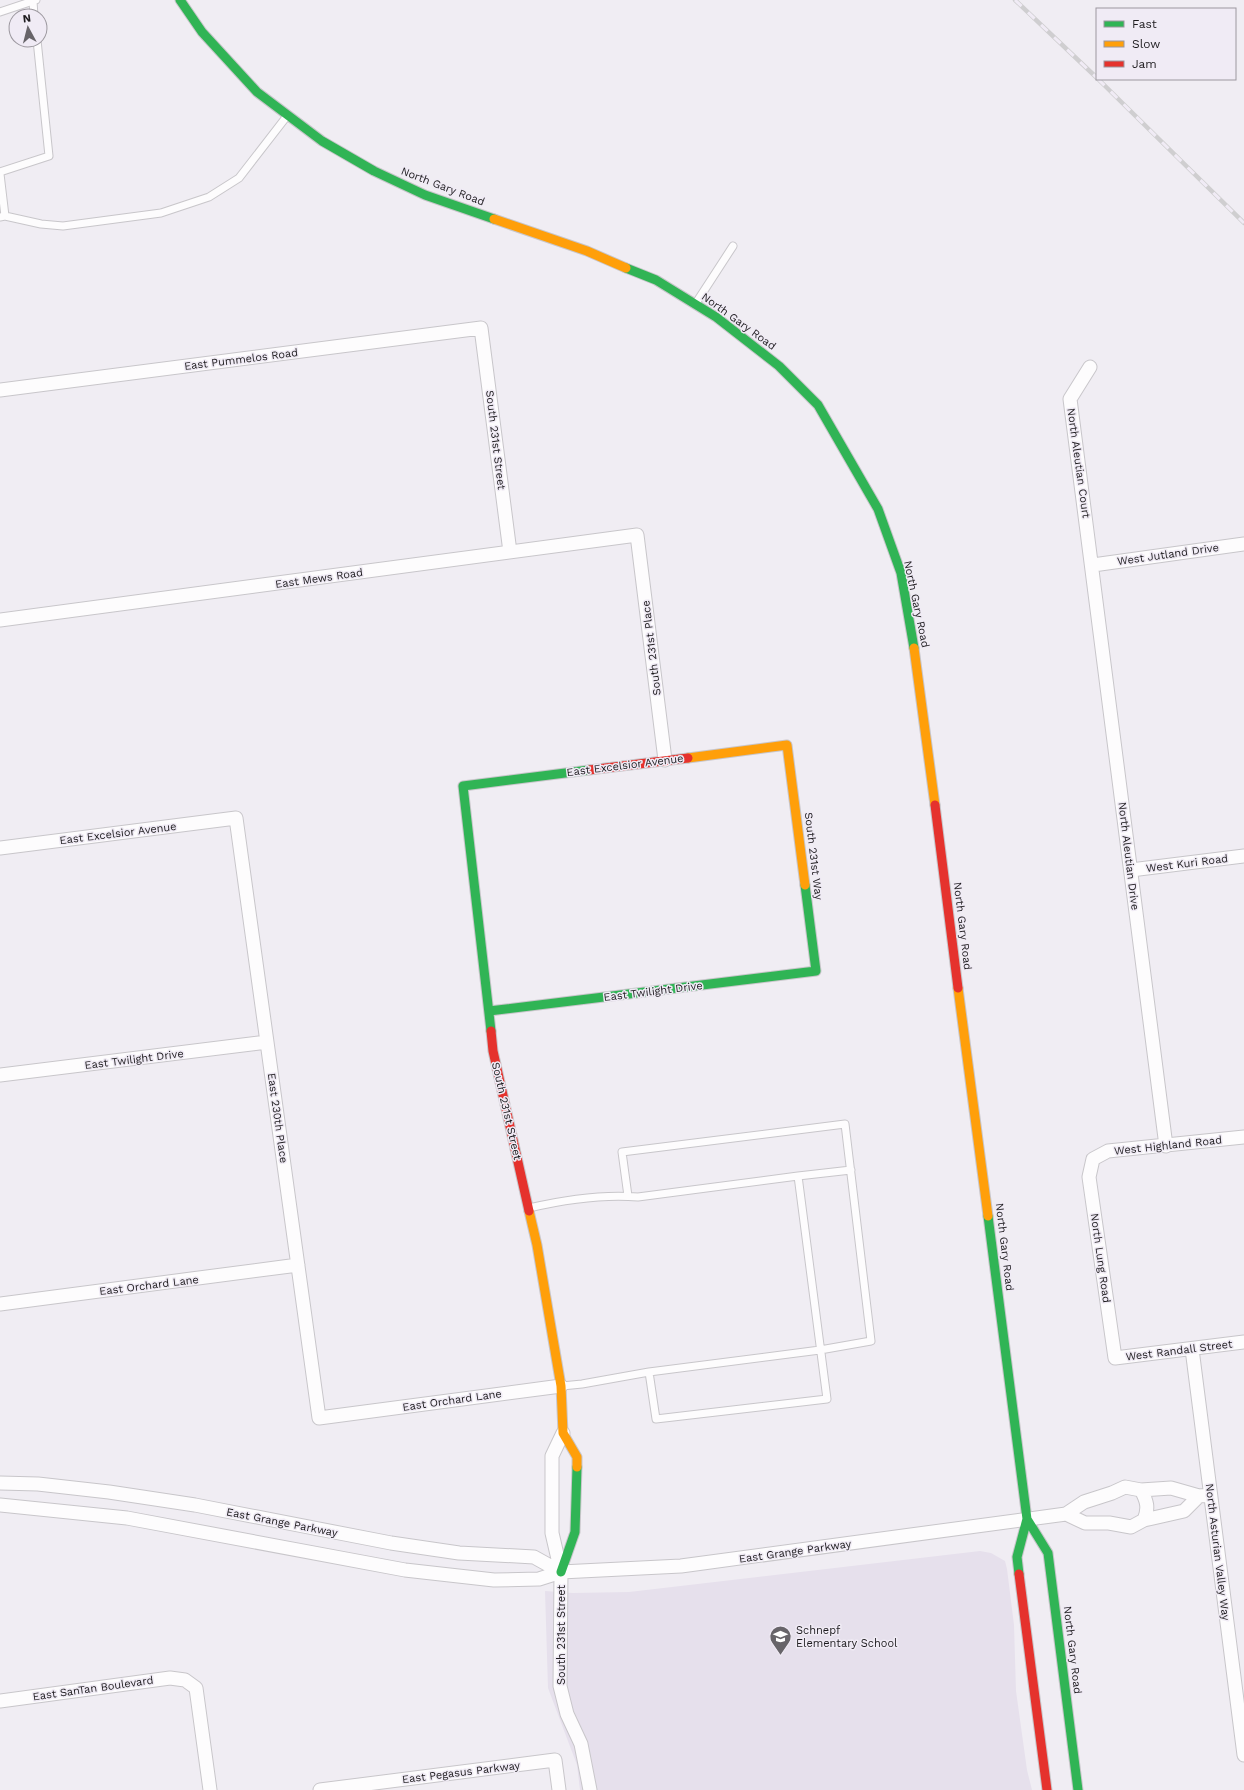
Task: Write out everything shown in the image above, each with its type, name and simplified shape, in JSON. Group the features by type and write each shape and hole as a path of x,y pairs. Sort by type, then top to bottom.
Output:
{"main road":[{"name":"North Gary Road","path":"180,0 202,32 257,92 322,141 374,171 418,191 587,251 656,280 716,317 779,366 818,405 878,509 901,573 913,637 1027,1518 1017,1557 1047,1790"},
{"name":"East Excelsior Avenue","path":"463,786 787,744"},
{"name":"South 231st Way","path":"787,744 816,971"},
{"name":"South 231st Street","path":"463,786 496,1065 537,1245 561,1386 563,1433 577,1457 575,1532 561,1572"},
{"name":"East Twilight Drive","path":"489,1011 816,971"},
{"name":"North Gary Road","path":"1027,1518 1048,1553 1078,1790"}],"street":[{"name":"East Pummelos Road","path":"0,390 482,328"},
{"name":"South 231st Street","path":"482,328 510,552"},
{"name":"North Aleutian Court","path":"1090,367 1070,399 1093,565"},
{"name":"East Mews Road","path":"0,620 637,535"},
{"name":"South 231st Place","path":"637,535 664,760"},
{"name":"West Jutland Drive","path":"1093,565 1244,544"},
{"name":"North Aleutian Drive","path":"1093,565 1166,1146"},
{"name":"East Excelsior Avenue","path":"0,848 236,818"},
{"name":"East 230th Place","path":"236,818 319,1418"},
{"name":"West Kuri Road","path":"1131,870 1244,856"},
{"name":"East Twilight Drive","path":"0,1075 267,1042"},
{"name":"West Highland Road","path":"1093,1159 1108,1151 1244,1137"},
{"name":"North Lung Road","path":"1093,1159 1089,1177 1115,1358"},
{"name":"East Orchard Lane","path":"0,1304 298,1265"},
{"name":"West Randall Street","path":"1115,1358 1244,1342"},
{"name":"North Asturian Valley Way","path":"1192,1349 1205,1495 1241,1704 1244,1755"},
{"name":"East Orchard Lane","path":"319,1418 561,1386"},
{"name":"South 231st Street","path":"563,1433 552,1456 552,1533 561,1572 560,1686 567,1714 581,1744 590,1790"},
{"name":"East Grange Parkway","path":"0,1483 38,1484 195,1505 391,1543 459,1553 534,1557 561,1572"},
{"path":"1066,1514 1084,1502 1125,1487 1141,1490 1171,1488 1205,1495"},
{"path":"1141,1490 1147,1501 1147,1513 1144,1520"},
{"path":"1066,1514 1085,1523 1109,1523 1131,1527 1144,1520 1184,1511 1205,1495"},
{"name":"East Grange Parkway","path":"0,1505 127,1518 356,1561 452,1576 494,1580 539,1579 561,1572 681,1566 1027,1518 1066,1514"},
{"name":"East SanTan Boulevard","path":"0,1701 170,1678 185,1680 196,1688 210,1790"},
{"name":"East Pegasus Parkway","path":"320,1790 555,1760 559,1790"}],"lane":[{"path":"0,12 34,1"},
{"path":"38,48 49,156 0,173 3,216 41,224 63,226 162,214 209,197 239,178 287,116"},
{"path":"695,304 733,246"},
{"path":"561,1386 582,1384 649,1372 820,1350 871,1341 845,1124 622,1152 628,1196"},
{"path":"528,1208 570,1201 617,1196 638,1197 851,1170"},
{"path":"649,1372 656,1419 827,1399 798,1176"}],"shaded area":[{"name":"Schnepf Elementary School","path":"980,1551 991,1553 1005,1561 1007,1569 1014,1625 1016,1691 1027,1770 1032,1790 580,1790 577,1765 548,1688 545,1591 573,1593 629,1592"}],"railway":[{"path":"1015,0 1096,77"},
{"path":"1099,80 1244,223"}],"traffic: fast":[{"path":"180,0 202,32 257,92 322,141 374,171 425,195 494,219"},
{"path":"626,268 656,280 716,317 779,366 818,405 878,509 901,573 914,648"},
{"path":"491,1031 463,786 589,770"},
{"path":"489,1011 816,971 805,885"},
{"path":"988,1216 1027,1519 1017,1557 1019,1574"},
{"path":"561,1572 575,1532 577,1467"},
{"path":"1027,1519 1048,1553 1078,1790"}],"traffic: slow":[{"path":"494,219 587,251 626,268"},
{"path":"914,648 935,805"},
{"path":"688,758 787,745 805,885"},
{"path":"958,988 988,1216"},
{"path":"529,1211 537,1245 561,1386 563,1433 577,1457 577,1467"}],"traffic: jam":[{"path":"589,770 688,758"},
{"path":"935,805 958,988"},
{"path":"491,1031 493,1051 529,1211"},
{"path":"1019,1574 1047,1790"}],"place":[{"name":"Schnepf Elementary School","path":"781,1656"}]}
